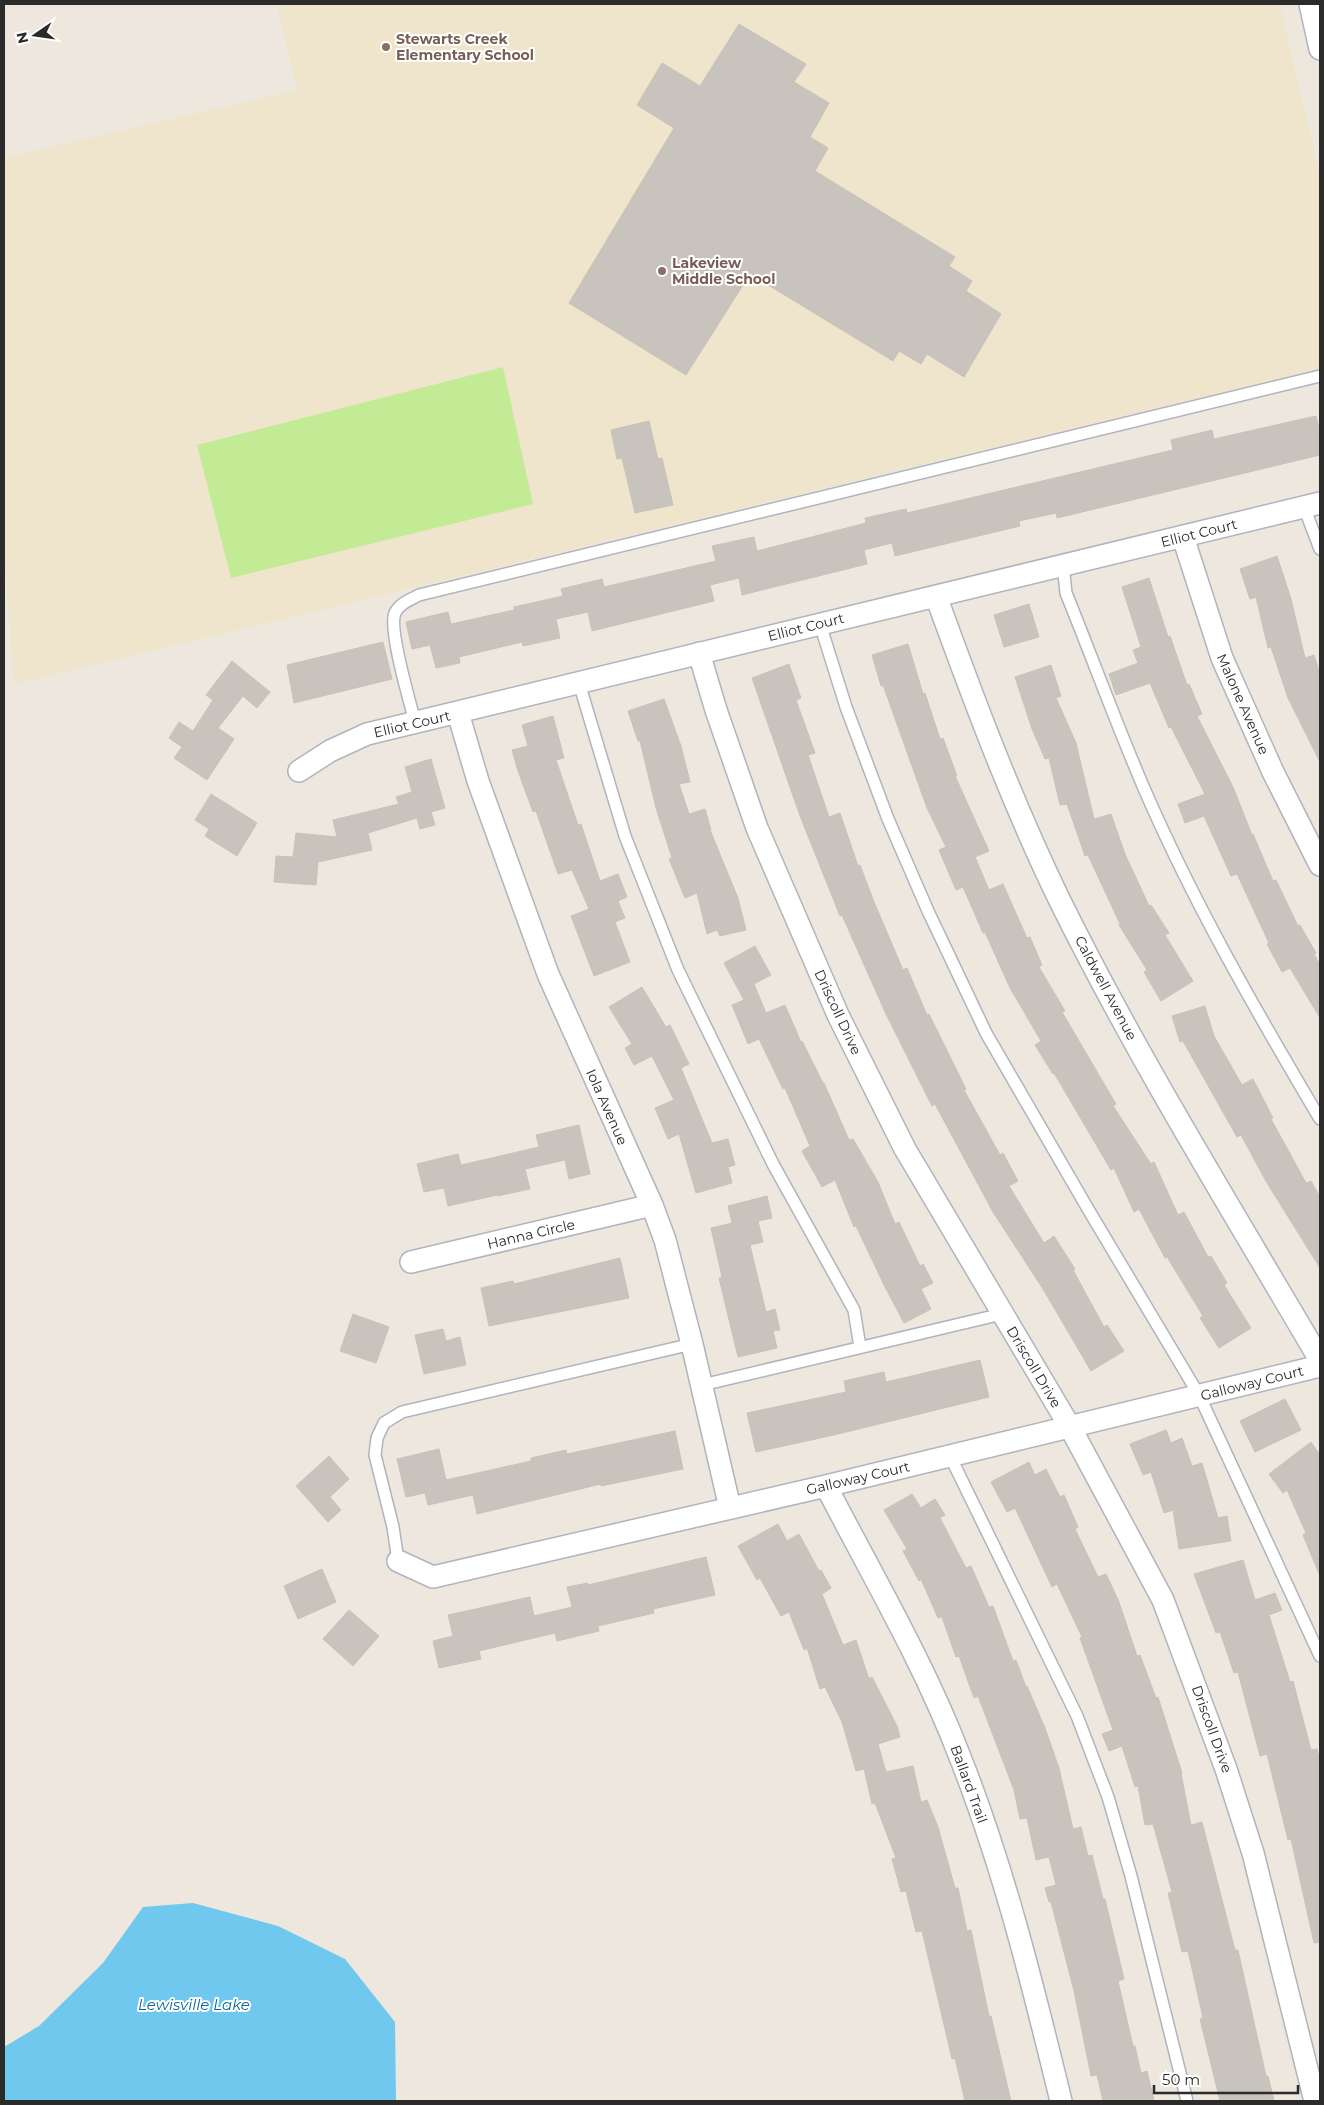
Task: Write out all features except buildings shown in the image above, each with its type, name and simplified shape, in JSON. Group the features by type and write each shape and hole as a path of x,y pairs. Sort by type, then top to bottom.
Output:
{"street":[{"path":"1310,4 1320,49"},
{"name":"Elliot Court","path":"299,771 330,751 367,734 1312,505"},
{"name":"Malone Avenue","path":"1183,537 1222,658 1273,772 1320,865"},
{"name":"Caldwell Avenue","path":"936,596 980,716 1023,821 1060,899 1153,1075 1320,1360"},
{"name":"Driscoll Drive","path":"699,653 716,710 757,828 838,1015 905,1149 1070,1427 1163,1600 1194,1678 1253,1853 1315,2101"},
{"name":"Iola Avenue","path":"458,713 478,781 548,974 666,1240 730,1508"},
{"name":"Hanna Circle","path":"410,1262 652,1205"},
{"name":"Galloway Court","path":"398,1561 433,1576 826,1486 1320,1366"},
{"name":"Ballard Trail","path":"826,1486 919,1662 961,1757 1019,1938 1060,2101"}],"lane":[{"path":"415,722 393,630 394,614 401,604 419,595 1320,376"},
{"path":"1312,505 1320,549"},
{"path":"1063,565 1066,593 1143,786 1188,880 1251,1003 1320,1119"},
{"path":"820,624 846,707 888,819 928,911 986,1033 1093,1218 1200,1396 1320,1656"},
{"path":"579,683 625,836 678,970 774,1164 854,1310 860,1347"},
{"path":"702,1385 1002,1314"},
{"path":"398,1561 393,1527 375,1456 377,1438 384,1423 402,1412 692,1344"},
{"path":"950,1456 1077,1716 1108,1797 1131,1876 1188,2101"}],"shaded area":[{"name":"Lakeview Middle School","path":"277,4 1279,4 1320,173 1320,369 14,684 4,552 4,158 297,90"}],"green space":[{"path":"503,367 533,504 231,578 197,445"}],"water":[{"name":"Lewisville Lake","path":"193,1903 278,1926 345,1959 395,2022 396,2101 4,2101 4,2047 39,2026 103,1963 143,1907"}],"place":[{"name":"Stewarts Creek Elementary School","path":"386,47"},
{"name":"Lakeview Middle School","path":"662,271"}]}
